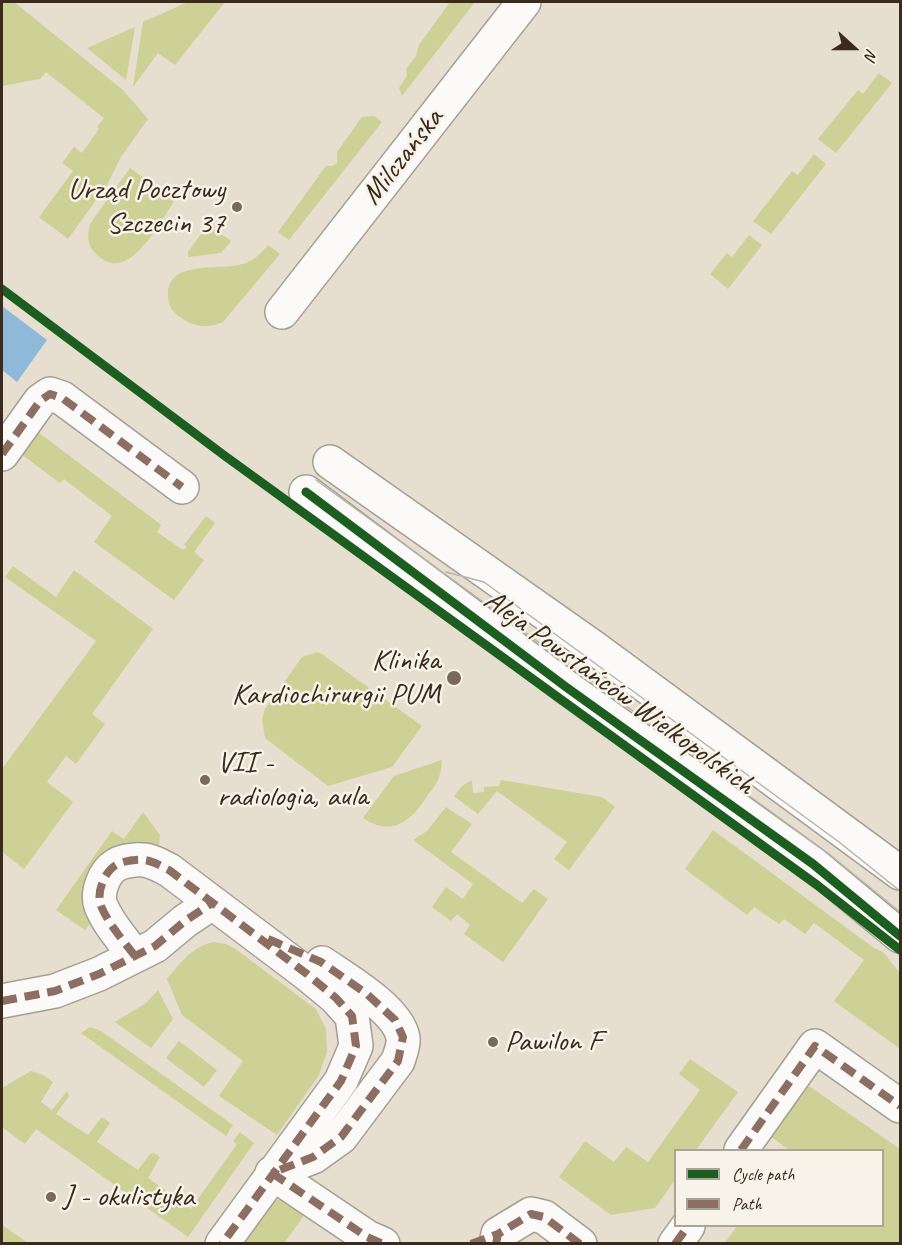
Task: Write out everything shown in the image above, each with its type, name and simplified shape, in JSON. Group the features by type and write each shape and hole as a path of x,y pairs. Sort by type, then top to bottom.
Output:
{"street":[{"name":"Milczańska","path":"282,312 524,2"},
{"path":"2,454 40,401 50,394 62,398 182,487"},
{"name":"Aleja Powstańców Wielkopolskich","path":"330,462 593,647 900,873"},
{"name":"Aleja Powstańców Wielkopolskich","path":"306,492 566,687 813,864 900,936"},
{"path":"135,956 113,927 100,904 100,888 106,876 116,865 142,859 169,870 336,998 352,1016 356,1046 341,1081 222,1244"},
{"path":"2,1001 55,991 99,974 155,946 212,903"},
{"path":"250,931 321,962 368,994 394,1020 403,1037 398,1061 341,1137 313,1157 272,1173"},
{"path":"742,1149 815,1046 900,1106"},
{"path":"272,1173 367,1237 383,1244"},
{"path":"488,1240 531,1214 544,1217 580,1244"},
{"path":"675,1244 687,1227"}],"green space":[{"path":"2,2 14,2 123,90 148,119 121,157 107,185 68,239 39,217 73,171 62,163 74,147 82,153 104,118 46,72 40,79 2,86"},
{"path":"188,2 225,2 175,65 158,53 133,87 143,22"},
{"path":"450,2 475,2 402,96 399,88 407,76 406,69 416,56 419,45"},
{"path":"135,27 126,80 87,48"},
{"path":"879,73 892,83 836,153 818,139 858,90 863,94"},
{"path":"374,116 382,122 289,240 278,232 326,166 337,163 337,152 362,117"},
{"path":"814,154 826,164 771,234 753,221 792,171 798,175"},
{"path":"130,168 175,200 142,248 120,263 108,262 96,254 89,244 90,224"},
{"path":"208,224 231,241 221,253 188,257 188,252"},
{"path":"749,235 762,245 728,289 710,274 727,253 732,257"},
{"path":"268,245 280,254 223,322 210,326 193,324 172,310 168,293 170,283 176,276 196,269 243,264 255,258"},
{"path":"38,432 160,524 157,532 183,550 187,547 184,545 206,516 215,523 194,552 204,560 174,600 94,542 112,516 64,479 60,483 21,454"},
{"path":"13,566 56,597 74,570 153,629 92,714 105,724 76,764 66,756 47,782 73,802 24,869 2,852 2,769 96,641 5,577"},
{"path":"317,652 422,726 392,767 328,786 265,738 262,719 265,709 302,657"},
{"path":"442,760 436,784 420,807 406,820 391,826 382,826 363,818 394,776"},
{"path":"472,780 473,793 484,792 484,787 499,786 501,780 602,797 615,807 569,870 554,859 567,842 497,791 478,814 454,796 462,786"},
{"path":"446,807 472,824 451,852 522,903 534,889 548,899 503,962 464,934 470,925 457,914 451,921 432,907 446,887 463,899 473,884 413,840 427,831"},
{"path":"143,812 160,835 158,855 141,851 85,930 56,910 112,831 124,839"},
{"path":"713,830 874,948 883,952 900,973 900,1049 834,1001 864,960 814,923 805,934 784,919 779,924 754,907 747,915 685,869"},
{"path":"214,942 234,948 316,1009 326,1029 327,1052 319,1075 277,1135 219,1096 243,1061 182,1015 167,979 193,951"},
{"path":"158,990 173,1019 151,1048 115,1022 146,1003"},
{"path":"90,1027 101,1031 233,1125 226,1136 81,1033"},
{"path":"179,1041 217,1070 204,1087 166,1058"},
{"path":"690,1059 738,1092 697,1149 674,1149 674,1181 655,1208 611,1215 559,1177 585,1141 614,1162 626,1147 648,1162 700,1090 679,1074"},
{"path":"31,1071 53,1082 41,1102 52,1110 67,1091 69,1096 56,1114 88,1135 101,1118 104,1118 110,1123 97,1142 138,1170 150,1154 154,1153 160,1157 148,1178 191,1209 237,1144 233,1141 240,1132 254,1143 188,1237 36,1129 25,1144 2,1127 2,1088"},
{"path":"809,1086 900,1149 900,1243 724,1244 736,1227 884,1227 884,1149 788,1149 770,1136"},
{"path":"274,1200 285,1200 309,1209 284,1243 233,1244"},
{"path":"2,1225 28,1243 2,1243"}],"water":[{"path":"2,306 47,340 17,382 2,370"}],"tram line":[{"path":"316,480 829,854 900,912"},
{"path":"446,572 484,582 839,842 900,891"}],"marked path":[{"path":"2,454 40,401 50,394 62,398 182,487"},
{"path":"135,956 108,920 101,906 100,889 108,873 116,865 141,860 169,870 307,974 336,998 352,1016 356,1046 341,1081 222,1244"},
{"path":"2,1001 55,991 99,974 155,946 185,921 212,903"},
{"path":"268,939 321,962 367,994 395,1020 403,1037 398,1061 341,1137 313,1157 272,1173"},
{"path":"742,1149 815,1046 900,1106"},
{"path":"272,1173 367,1237 383,1244"},
{"path":"496,1244 498,1234 531,1214 544,1217 580,1244"},
{"path":"675,1244 687,1227"},
{"path":"471,1244 498,1234"}],"cycle path":[{"path":"2,289 225,456 817,885 900,950"},
{"path":"306,492 566,687 813,864 900,936"}],"place":[{"name":"Urząd Pocztowy Szczecin 37","path":"237,207"},
{"name":"Klinika Kardiochirurgii PUM","path":"454,678"},
{"name":"VII - radiologia, aula","path":"205,780"},
{"name":"Pawilon F","path":"493,1042"},
{"name":"J - okulistyka","path":"51,1197"}]}
